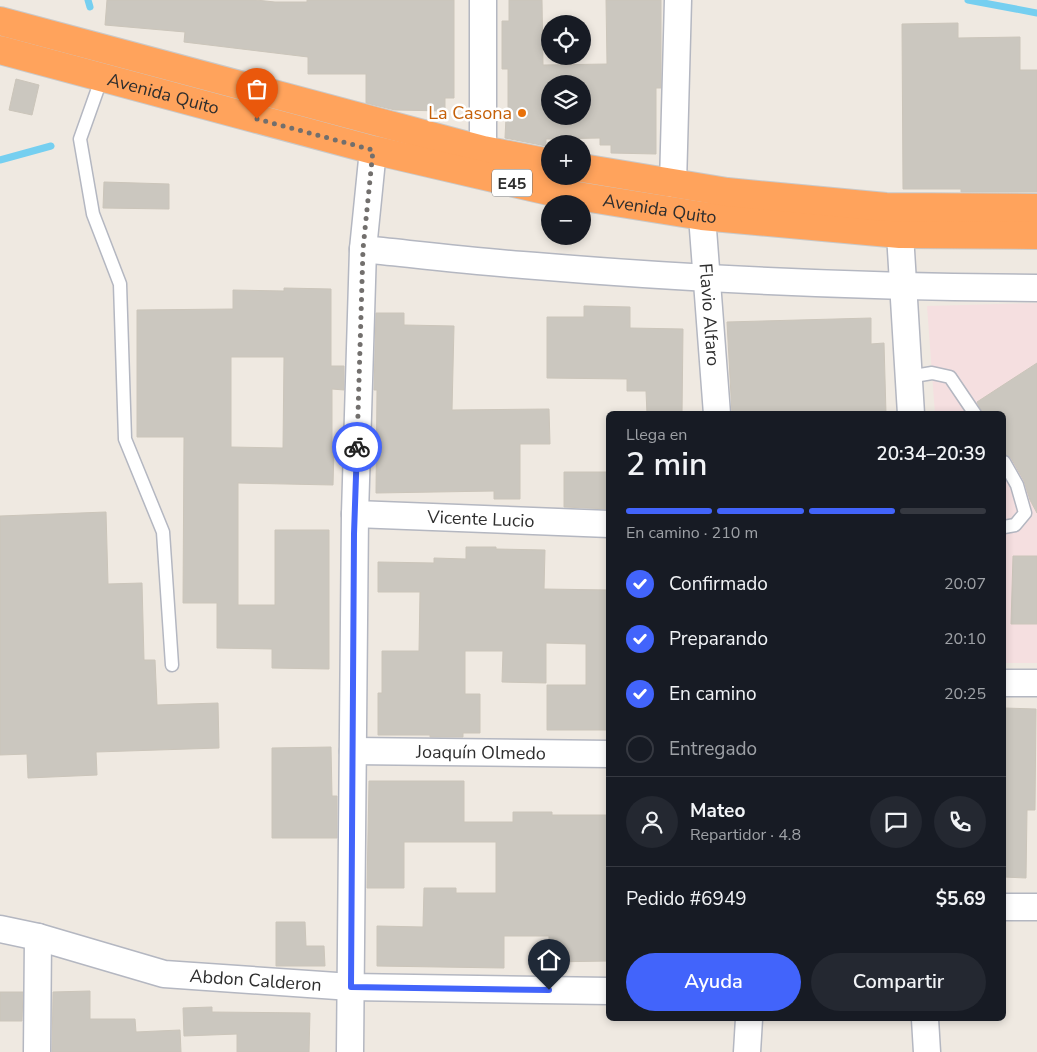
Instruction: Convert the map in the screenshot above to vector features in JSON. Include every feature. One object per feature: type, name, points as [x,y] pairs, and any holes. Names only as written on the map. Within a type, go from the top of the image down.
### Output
[{"type":"highway","name":"Avenida Quito","points":[[0,21],[483,150],[541,160]]},
{"type":"highway","name":"Avenida Quito","points":[[0,50],[373,150],[553,192],[702,216],[900,234],[1037,235]]},
{"type":"highway","name":"Avenida Quito","points":[[591,170],[727,192],[886,207],[1037,208]]},
{"type":"street","points":[[483,0],[483,150]]},
{"type":"street","points":[[673,184],[678,0]]},
{"type":"street","points":[[350,1052],[355,514],[363,249],[373,150]]},
{"type":"street","name":"Flavio Alfaro","points":[[702,216],[717,411]]},
{"type":"street","points":[[900,234],[911,411]]},
{"type":"street","points":[[363,249],[535,266],[707,278],[903,287],[1037,288]]},
{"type":"street","name":"Vicente Lucio","points":[[355,514],[606,524]]},
{"type":"street","points":[[1006,683],[1037,683]]},
{"type":"street","name":"Joaquín Olmedo","points":[[353,751],[606,754]]},
{"type":"street","points":[[1006,907],[1037,907]]},
{"type":"street","name":"Abdon Calderon","points":[[0,929],[38,937],[164,974],[351,987],[606,991]]},
{"type":"street","points":[[37,1052],[38,937]]},
{"type":"street","points":[[748,1052],[749,1021]]},
{"type":"street","points":[[925,1021],[927,1052]]},
{"type":"lane","points":[[102,78],[80,139],[93,214],[120,284],[126,439],[163,532],[172,665]]},
{"type":"lane","points":[[908,377],[932,374],[950,377],[973,411]]},
{"type":"lane","points":[[967,400],[968,411]]},
{"type":"lane","points":[[1006,466],[1017,485],[1025,513],[1015,526],[1006,526]]},
{"type":"shaded area","points":[[1037,303],[1037,663],[1006,663],[1006,411],[935,411],[927,306]]},
{"type":"building","points":[[107,0],[307,2],[307,0],[454,0],[454,98],[445,98],[445,111],[395,110],[366,103],[366,74],[308,74],[308,57],[184,42],[185,32],[105,25]]},
{"type":"building","points":[[509,0],[542,0],[541,65],[607,64],[606,0],[661,0],[661,88],[656,88],[656,154],[611,153],[611,145],[600,145],[600,138],[591,138],[591,135],[541,135],[541,145],[505,138],[506,117],[508,117],[508,69],[502,69],[502,21],[509,21]]},
{"type":"building","points":[[958,23],[958,38],[1020,37],[1020,70],[1037,70],[1037,192],[961,192],[961,189],[903,189],[902,24]]},
{"type":"building","points":[[16,79],[39,85],[32,115],[9,110]]},
{"type":"building","points":[[104,182],[169,184],[169,209],[103,208]]},
{"type":"building","points":[[284,288],[331,289],[331,366],[344,366],[344,390],[332,389],[333,485],[238,483],[238,605],[275,605],[275,530],[329,530],[329,669],[272,668],[272,649],[217,648],[217,603],[183,603],[184,437],[137,437],[137,310],[233,309],[233,290],[284,291]],"holes":[[[231,357],[284,357],[283,448],[231,447]]]},
{"type":"building","points":[[584,306],[630,307],[630,328],[683,329],[682,411],[647,411],[646,391],[627,391],[627,379],[547,378],[547,317],[584,317]]},
{"type":"building","points":[[376,313],[404,313],[404,325],[454,326],[452,410],[549,409],[550,444],[520,444],[520,499],[494,499],[494,491],[376,493],[377,390],[374,390]]},
{"type":"building","points":[[871,318],[871,344],[884,343],[886,411],[732,411],[727,322]]},
{"type":"building","points":[[1037,363],[1037,513],[1030,500],[1024,481],[1011,458],[1006,455],[1006,411],[982,411],[977,402]]},
{"type":"building","points":[[564,472],[606,472],[606,509],[564,507]]},
{"type":"building","points":[[106,512],[108,584],[142,583],[144,660],[155,660],[157,705],[218,703],[219,748],[96,752],[97,775],[28,778],[27,754],[0,755],[0,516]]},
{"type":"building","points":[[466,547],[545,550],[544,589],[606,590],[606,730],[547,730],[547,685],[586,685],[586,644],[546,643],[546,683],[502,682],[503,651],[465,651],[465,694],[480,694],[480,733],[463,733],[463,737],[378,735],[378,693],[382,693],[382,651],[419,651],[420,592],[378,592],[378,562],[434,563],[434,558],[466,559]]},
{"type":"building","points":[[1013,556],[1037,556],[1037,624],[1011,624]]},
{"type":"building","points":[[1006,708],[1036,709],[1035,810],[1027,810],[1026,878],[1006,877]]},
{"type":"building","points":[[331,747],[332,796],[337,796],[337,838],[272,838],[272,748]]},
{"type":"building","points":[[369,781],[464,781],[464,822],[513,822],[513,812],[552,812],[552,815],[606,815],[606,961],[549,962],[549,936],[504,936],[504,968],[377,966],[377,926],[423,927],[424,888],[456,888],[456,893],[496,893],[496,842],[404,842],[404,888],[367,888]]},
{"type":"building","points":[[276,922],[305,922],[306,946],[324,946],[325,966],[276,966]]},
{"type":"building","points":[[90,991],[90,1019],[135,1019],[136,1032],[180,1030],[181,1052],[52,1052],[53,992]]},
{"type":"building","points":[[0,992],[23,992],[22,1021],[0,1021]]},
{"type":"building","points":[[212,1007],[212,1012],[310,1013],[309,1052],[237,1052],[237,1034],[184,1036],[183,1008]]},
{"type":"waterway","points":[[88,0],[90,7]]},
{"type":"waterway","points":[[968,0],[1037,13]]},
{"type":"waterway","points":[[0,160],[51,146]]},
{"type":"way so far","points":[[257,119],[373,150],[363,249],[357,447]]},
{"type":"place","name":"La Casona","points":[[522,113]]},
{"type":"route","points":[[357,447],[354,534],[351,987],[549,990]]}]
